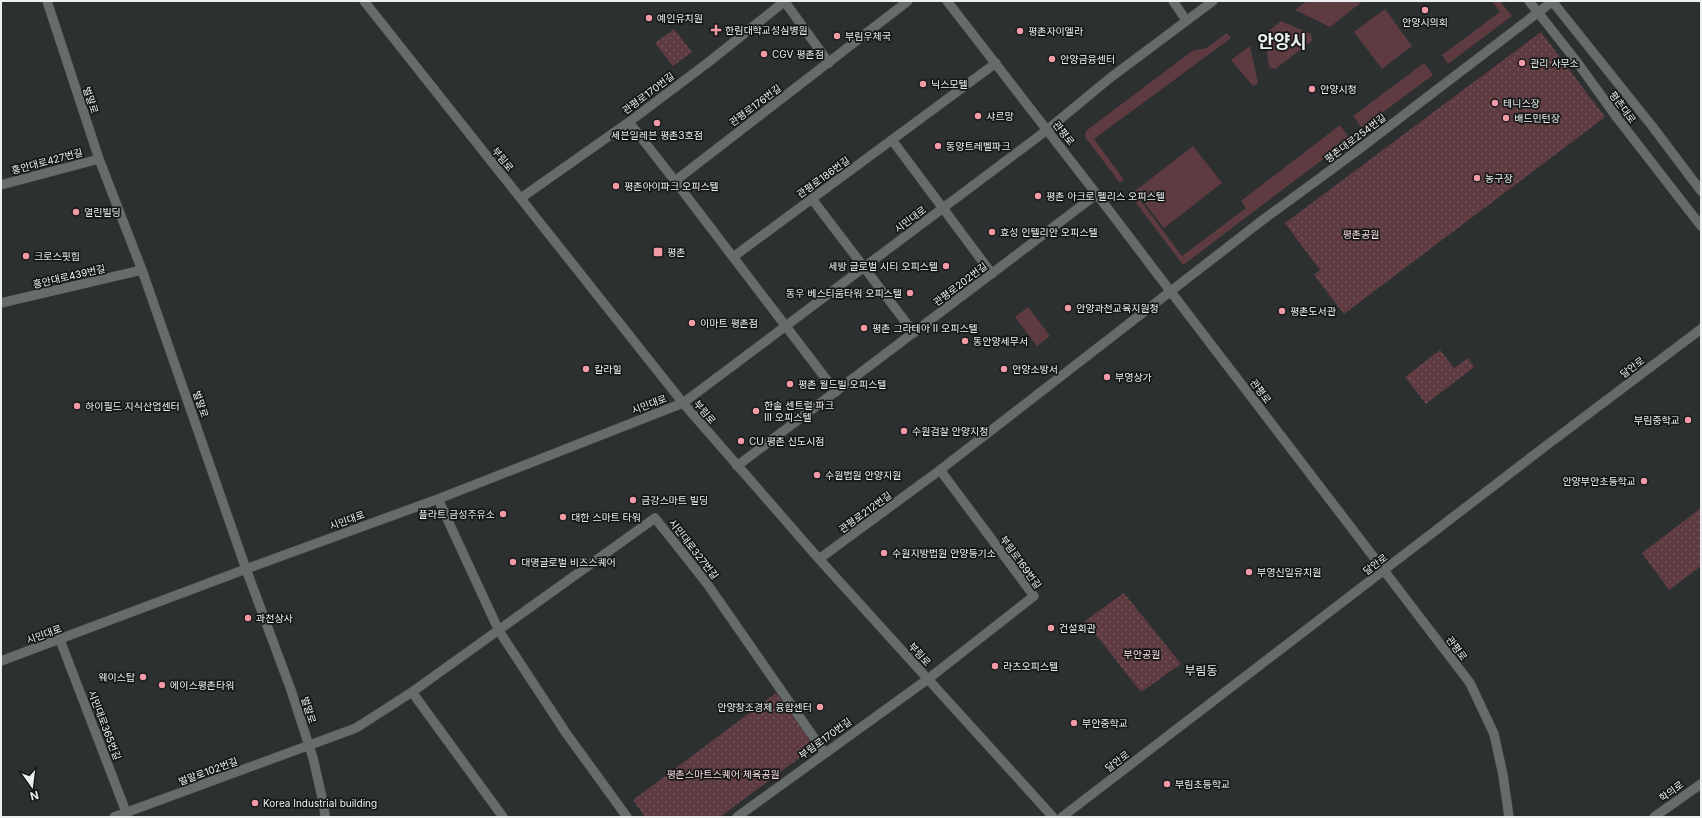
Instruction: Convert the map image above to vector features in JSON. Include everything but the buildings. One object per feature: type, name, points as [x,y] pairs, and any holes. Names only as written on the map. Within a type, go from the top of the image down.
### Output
[{"type":"street","name":"벌말로","points":[[47,1],[99,159],[142,270],[246,569],[284,670],[309,746],[322,796],[325,817]]},
{"type":"street","name":"부림로","points":[[364,1],[428,84],[521,198],[683,402],[737,466],[819,559],[928,678],[973,731],[1053,817]]},
{"type":"street","name":"관평로170번길","points":[[521,198],[629,122],[710,61],[785,1]]},
{"type":"street","points":[[785,1],[829,63]]},
{"type":"street","name":"관평로176번길","points":[[675,181],[908,1]]},
{"type":"street","name":"관평로","points":[[947,1],[1097,194],[1470,683],[1494,734],[1503,775],[1509,817]]},
{"type":"street","points":[[1173,1],[1186,20]]},
{"type":"street","name":"시민대로","points":[[1,662],[246,569],[438,499],[683,402],[1046,130],[1186,20],[1213,1]]},
{"type":"street","name":"평촌대로","points":[[1529,1],[1701,226]]},
{"type":"street","name":"평촌대로","points":[[1553,1],[1652,126],[1701,191]]},
{"type":"street","name":"평촌대로254번길","points":[[1171,292],[1260,222],[1358,150],[1553,1]]},
{"type":"street","name":"관평로186번길","points":[[734,257],[996,63]]},
{"type":"street","points":[[629,122],[836,392]]},
{"type":"street","points":[[892,140],[992,274]]},
{"type":"street","name":"흥안대로427번길","points":[[1,185],[99,159]]},
{"type":"street","name":"관평로202번길","points":[[737,466],[1097,194]]},
{"type":"street","points":[[812,199],[865,266],[914,333]]},
{"type":"street","name":"흥안대로439번길","points":[[1,303],[142,270]]},
{"type":"street","name":"관평로212번길","points":[[819,559],[940,470],[1171,292]]},
{"type":"street","name":"달안로","points":[[1062,817],[1385,571],[1540,450],[1701,329]]},
{"type":"street","name":"부림로169번길","points":[[928,678],[1034,596],[940,470]]},
{"type":"street","points":[[438,499],[499,630],[566,733],[627,817]]},
{"type":"street","name":"시민대로327번길","points":[[412,692],[656,518],[708,585],[824,752]]},
{"type":"street","name":"시민대로365번길","points":[[60,640],[127,815]]},
{"type":"street","name":"부림로170번길","points":[[737,817],[824,752],[928,678]]},
{"type":"street","points":[[412,692],[503,817]]},
{"type":"street","name":"벌말로102번길","points":[[114,817],[127,815],[356,728],[412,692]]},
{"type":"street","name":"학의로","points":[[1654,817],[1701,784]]},
{"type":"green space","points":[[1307,1],[1363,1],[1330,27],[1295,10]]},
{"type":"green space","points":[[1492,1],[1500,1],[1512,16],[1448,64],[1442,55],[1500,12]]},
{"type":"green space","points":[[1385,9],[1412,46],[1382,69],[1354,32]]},
{"type":"green space","points":[[1281,21],[1311,34],[1312,41],[1275,69],[1269,67],[1265,34]]},
{"type":"green space","points":[[674,29],[692,52],[673,66],[655,43]]},
{"type":"green space","name":"평촌공원","points":[[1541,32],[1605,117],[1344,314],[1314,275],[1320,270],[1285,223]]},
{"type":"green space","points":[[1227,33],[1231,38],[1094,139],[1124,180],[1120,183],[1085,137],[1086,131],[1192,51],[1206,48]]},
{"type":"green space","points":[[1250,46],[1258,83],[1253,86],[1231,60]]},
{"type":"green space","points":[[1424,63],[1433,75],[1362,128],[1353,116]]},
{"type":"green space","points":[[1340,125],[1350,139],[1183,265],[1130,195],[1134,192],[1182,256],[1246,208],[1241,201]]},
{"type":"green space","points":[[1193,146],[1222,183],[1164,228],[1135,191]]},
{"type":"green space","points":[[1028,307],[1050,336],[1037,346],[1015,317]]},
{"type":"green space","points":[[1440,350],[1454,368],[1468,358],[1474,367],[1426,404],[1405,377]]},
{"type":"green space","points":[[1701,508],[1701,566],[1669,590],[1642,553]]},
{"type":"green space","name":"부안공원","points":[[1124,593],[1181,664],[1141,692],[1085,621]]},
{"type":"green space","name":"평촌스마트스퀘어 체육공원","points":[[776,693],[811,739],[810,750],[720,817],[645,817],[633,800]]},
{"type":"place","name":"안양시의회","points":[[1425,10]]},
{"type":"place","name":"예인유치원","points":[[649,18]]},
{"type":"place","name":"한림대학교성심병원","points":[[716,30]]},
{"type":"place","name":"평촌자이엘라","points":[[1020,31]]},
{"type":"place","name":"부림우체국","points":[[837,36]]},
{"type":"place","name":"CGV 평촌점","points":[[764,54]]},
{"type":"place","name":"안양금융센터","points":[[1052,59]]},
{"type":"place","name":"관리 사무소","points":[[1522,63]]},
{"type":"place","name":"닉스모텔","points":[[923,84]]},
{"type":"place","name":"안양시청","points":[[1312,89]]},
{"type":"place","name":"테니스장","points":[[1495,103]]},
{"type":"place","name":"샤르망","points":[[978,116]]},
{"type":"place","name":"배드민턴장","points":[[1506,118]]},
{"type":"place","name":"세븐일레븐 평촌3호점","points":[[657,123]]},
{"type":"place","name":"동양트레벨파크","points":[[938,146]]},
{"type":"place","name":"농구장","points":[[1477,178]]},
{"type":"place","name":"평촌아이파크 오피스텔","points":[[616,186]]},
{"type":"place","name":"평촌 아크로 펠리스 오피스텔","points":[[1038,196]]},
{"type":"place","name":"열린빌딩","points":[[76,212]]},
{"type":"place","name":"효성 인텔리안 오피스텔","points":[[992,232]]},
{"type":"place","name":"평촌","points":[[658,252]]},
{"type":"place","name":"크로스핏힘","points":[[26,256]]},
{"type":"place","name":"세방 글로벌 시티 오피스텔","points":[[946,266]]},
{"type":"place","name":"동우 베스티움타워 오피스텔","points":[[910,293]]},
{"type":"place","name":"안양과천교육지원청","points":[[1068,308]]},
{"type":"place","name":"평촌도서관","points":[[1282,311]]},
{"type":"place","name":"이마트 평촌점","points":[[692,323]]},
{"type":"place","name":"평촌 그라테아 II 오피스텔","points":[[864,328]]},
{"type":"place","name":"동안양세무서","points":[[965,341]]},
{"type":"place","name":"칼라힐","points":[[586,369]]},
{"type":"place","name":"안양소방서","points":[[1004,369]]},
{"type":"place","name":"부영상가","points":[[1107,377]]},
{"type":"place","name":"평촌 월드빌 오피스텔","points":[[790,384]]},
{"type":"place","name":"하이필드 지식산업센터","points":[[77,406]]},
{"type":"place","name":"한솔 센트럴 파크 III 오피스텔","points":[[756,411]]},
{"type":"place","name":"부림중학교","points":[[1688,420]]},
{"type":"place","name":"수원검찰 안양지청","points":[[904,431]]},
{"type":"place","name":"CU 평촌 신도시점","points":[[741,441]]},
{"type":"place","name":"수원법원 안양지원","points":[[817,475]]},
{"type":"place","name":"안양부안초등학교","points":[[1644,481]]},
{"type":"place","name":"금강스마트 빌딩","points":[[633,500]]},
{"type":"place","name":"플라트 금성주유소","points":[[503,514]]},
{"type":"place","name":"대한 스마트 타워","points":[[563,517]]},
{"type":"place","name":"수원지방법원 안양등기소","points":[[884,553]]},
{"type":"place","name":"대명글로벌 비즈스퀘어","points":[[513,562]]},
{"type":"place","name":"부영신일유치원","points":[[1249,572]]},
{"type":"place","name":"과천상사","points":[[248,618]]},
{"type":"place","name":"건설회관","points":[[1051,628]]},
{"type":"place","name":"라츠오피스텔","points":[[995,666]]},
{"type":"place","name":"웨이스탑","points":[[143,677]]},
{"type":"place","name":"에이스평촌타워","points":[[162,685]]},
{"type":"place","name":"안양창조경제 융합센터","points":[[820,707]]},
{"type":"place","name":"부안중학교","points":[[1074,723]]},
{"type":"place","name":"부림초등학교","points":[[1167,784]]},
{"type":"place","name":"Korea Industrial building","points":[[255,803]]},
{"type":"district","name":"안양시","points":[[1282,42]]},
{"type":"district","name":"부림동","points":[[1201,671]]}]
